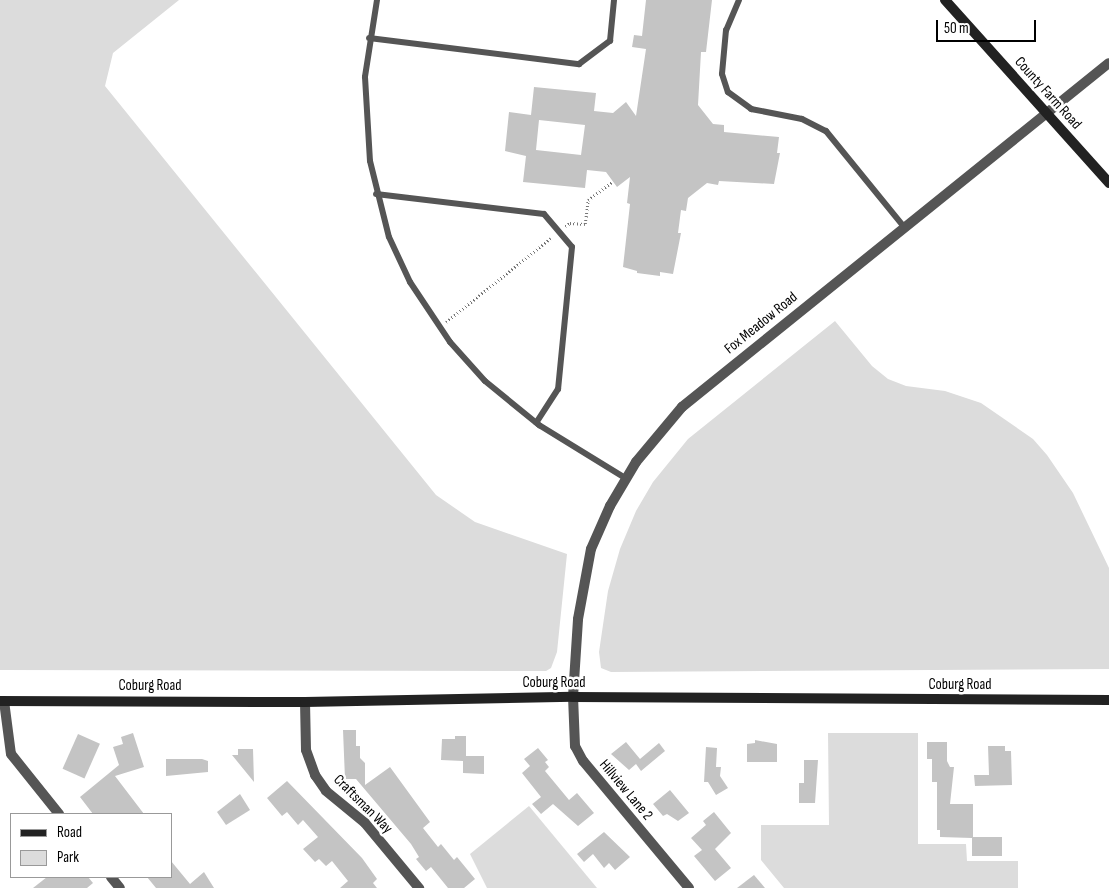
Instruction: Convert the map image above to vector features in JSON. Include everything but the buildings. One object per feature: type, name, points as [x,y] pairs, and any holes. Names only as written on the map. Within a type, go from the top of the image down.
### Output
[{"type":"main road","name":"County Farm Road","points":[[945,0],[1109,183]]},
{"type":"main road","name":"Coburg Road","points":[[2,701],[305,702],[573,697],[1109,700]]},
{"type":"street","name":"Fox Meadow Road","points":[[573,697],[578,619],[585,575],[599,530],[625,478],[682,407],[1109,63]]},
{"type":"street","name":"Hillview Lane 2","points":[[573,697],[575,746],[579,756],[689,888]]},
{"type":"street","points":[[2,701],[12,754],[58,813]]},
{"type":"street","name":"Craftsman Way","points":[[305,702],[306,750],[315,775],[326,791],[365,823],[419,888]]},
{"type":"street","points":[[112,878],[120,888]]},
{"type":"lane","points":[[377,0],[369,38],[365,112],[376,194],[401,265],[438,327],[485,381],[536,423],[625,478]]},
{"type":"lane","points":[[369,38],[579,64],[610,41],[614,0]]},
{"type":"lane","points":[[739,0],[726,30],[722,74],[728,92],[751,108],[802,119],[826,131],[904,227]]},
{"type":"lane","points":[[376,194],[544,214],[560,231],[574,252],[563,355],[557,394],[536,423]]},
{"type":"path","points":[[438,327],[570,222],[585,224],[588,200],[613,181]]},
{"type":"green space","points":[[0,0],[179,0],[113,53],[105,86],[436,495],[475,522],[567,554],[557,652],[551,668],[546,671],[0,670]]},
{"type":"green space","points":[[835,321],[872,366],[888,379],[906,386],[945,391],[981,403],[1033,439],[1047,455],[1073,493],[1109,568],[1109,669],[611,672],[601,668],[599,652],[608,591],[620,549],[636,511],[653,482],[688,439]]},
{"type":"green space","points":[[828,733],[918,733],[918,844],[966,844],[967,861],[1018,861],[1018,888],[784,888],[761,860],[761,825],[829,825]]},
{"type":"green space","points":[[529,806],[597,888],[487,888],[470,854]]}]
